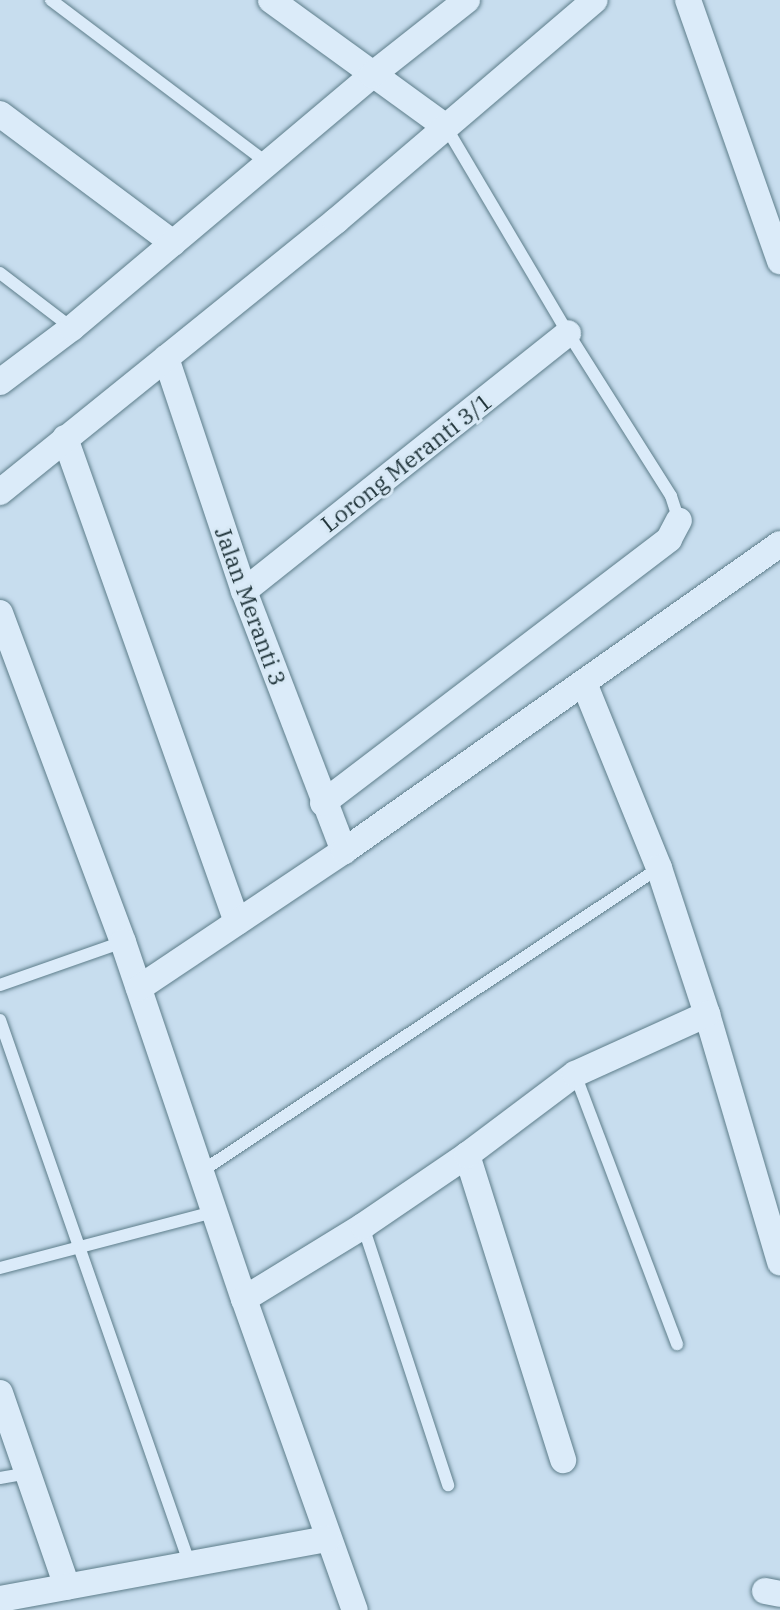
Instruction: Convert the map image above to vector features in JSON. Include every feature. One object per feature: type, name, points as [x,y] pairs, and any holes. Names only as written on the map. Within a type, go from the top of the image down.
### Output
[{"type":"street","points":[[271,0],[446,127]]},
{"type":"street","points":[[0,382],[72,328],[372,75],[467,0]]},
{"type":"street","points":[[0,492],[446,127],[595,0]]},
{"type":"street","points":[[688,0],[780,261]]},
{"type":"street","points":[[0,114],[173,243]]},
{"type":"street","name":"Lorong Meranti 3/1","points":[[244,591],[568,333]]},
{"type":"street","name":"Jalan Meranti 3","points":[[166,358],[244,591],[323,803],[344,851]]},
{"type":"street","points":[[65,438],[237,922]]},
{"type":"street","points":[[323,803],[669,539],[679,520]]},
{"type":"street","points":[[139,988],[344,851],[780,544]]},
{"type":"street","points":[[0,613],[123,942],[244,1299],[355,1610]]},
{"type":"street","points":[[584,682],[659,868],[707,1014],[780,1262]]},
{"type":"street","points":[[244,1299],[363,1226],[467,1155],[575,1074],[707,1014]]},
{"type":"street","points":[[467,1155],[563,1460]]},
{"type":"street","points":[[0,1394],[67,1587]]},
{"type":"street","points":[[0,1599],[328,1539]]},
{"type":"lane","points":[[51,0],[267,163]]},
{"type":"lane","points":[[446,127],[568,333],[671,496],[679,520]]},
{"type":"lane","points":[[0,273],[72,328]]},
{"type":"lane","points":[[202,1171],[659,868]]},
{"type":"lane","points":[[0,985],[123,942]]},
{"type":"lane","points":[[0,1020],[190,1566]]},
{"type":"lane","points":[[575,1074],[677,1344]]},
{"type":"lane","points":[[0,1268],[214,1212]]},
{"type":"lane","points":[[363,1226],[448,1485]]},
{"type":"lane","points":[[0,1478],[27,1473]]}]
